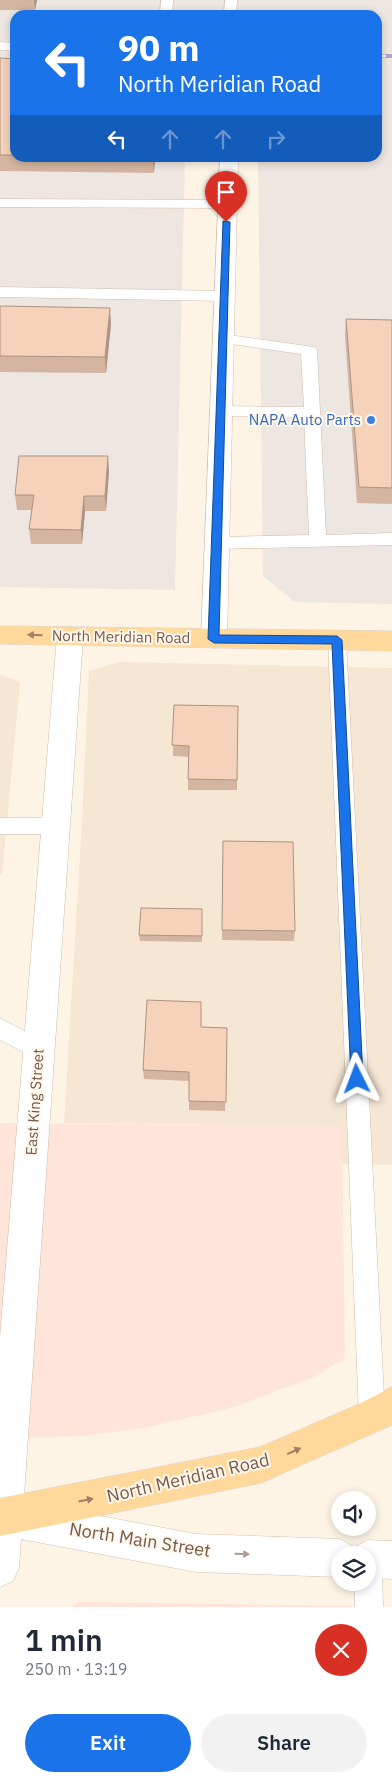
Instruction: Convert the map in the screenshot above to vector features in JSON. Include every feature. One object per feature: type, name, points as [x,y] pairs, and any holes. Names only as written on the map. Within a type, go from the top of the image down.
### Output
[{"type":"main road","name":"North Meridian Road","points":[[0,635],[392,641]]},
{"type":"main road","name":"North Meridian Road","points":[[2,1517],[262,1465],[382,1411]]},
{"type":"street","points":[[214,639],[229,162]]},
{"type":"street","name":"East King Street","points":[[0,1568],[2,1517],[70,636]]},
{"type":"street","name":"North Main Street","points":[[2,1517],[196,1552],[331,1558]]},
{"type":"street","points":[[376,1559],[392,1560]]},
{"type":"lane","points":[[0,203],[226,204]]},
{"type":"lane","points":[[0,292],[224,296]]},
{"type":"lane","points":[[222,339],[309,350],[318,541]]},
{"type":"lane","points":[[220,411],[312,412]]},
{"type":"lane","points":[[216,543],[392,539]]},
{"type":"lane","points":[[337,640],[382,1411]]},
{"type":"lane","points":[[0,826],[56,826]]},
{"type":"lane","points":[[0,1028],[39,1050]]},
{"type":"lane","points":[[368,1591],[368,1607]]},
{"type":"shaded area","points":[[0,0],[392,0],[392,604],[295,602],[263,576],[258,162],[382,162],[382,10],[10,10],[10,162],[185,162],[175,590],[0,587]]},
{"type":"shaded area","points":[[119,662],[392,668],[392,1165],[342,1164],[341,1126],[64,1123],[89,671]]},
{"type":"shaded area","points":[[0,675],[20,682],[2,875],[0,875]]},
{"type":"shaded area","points":[[0,1123],[342,1126],[345,1358],[314,1377],[231,1408],[144,1428],[85,1436],[0,1438]]},
{"type":"shaded area","points":[[79,1602],[357,1606],[357,1607],[72,1607]]},
{"type":"building","points":[[0,58],[10,59],[10,155],[0,155]]},
{"type":"building","points":[[0,306],[110,308],[105,357],[0,356]]},
{"type":"building","name":"NAPA Auto Parts","points":[[346,319],[392,320],[392,488],[359,487]]},
{"type":"building","points":[[19,456],[108,456],[105,496],[84,496],[81,530],[29,529],[34,495],[15,495]]},
{"type":"building","points":[[174,705],[238,706],[237,780],[188,779],[189,746],[172,745]]},
{"type":"building","points":[[223,841],[293,842],[295,931],[222,930]]},
{"type":"building","points":[[141,908],[202,909],[202,936],[139,935]]},
{"type":"building","points":[[147,1000],[201,1002],[201,1027],[227,1028],[226,1102],[189,1101],[189,1072],[143,1070]]},
{"type":"railway","points":[[382,56],[392,56]]},
{"type":"place","name":"NAPA Auto Parts","points":[[371,420]]},
{"type":"route","points":[[226,222],[214,639],[337,640],[357,1079]]}]
